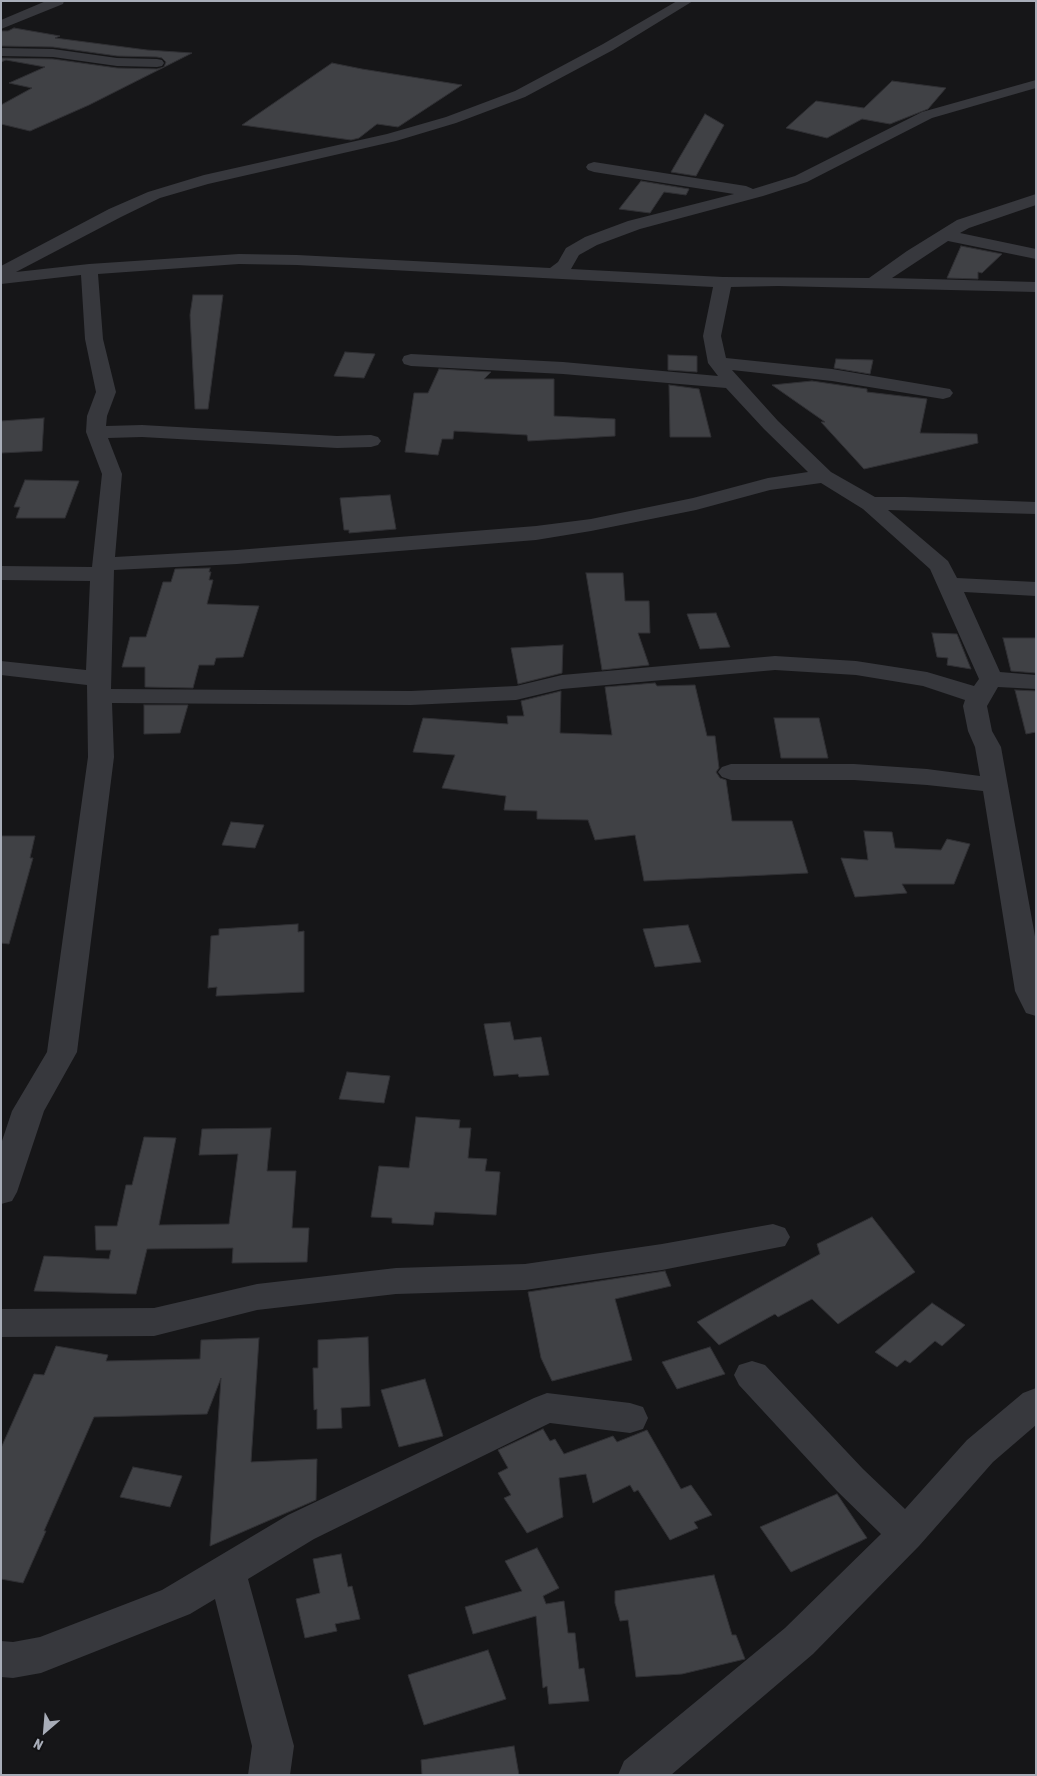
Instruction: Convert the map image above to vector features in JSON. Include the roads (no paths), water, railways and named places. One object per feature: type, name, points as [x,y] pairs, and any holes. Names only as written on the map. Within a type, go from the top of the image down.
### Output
[{"type":"street","points":[[1,25],[58,1]]},
{"type":"street","points":[[1,273],[115,213],[154,195],[204,180],[391,138],[451,120],[520,94],[608,47],[687,1]]},
{"type":"street","points":[[1,52],[53,53],[117,62],[157,64]]},
{"type":"street","points":[[553,274],[565,265],[572,252],[591,241],[634,225],[757,193],[802,179],[927,115],[1036,84]]},
{"type":"street","points":[[594,167],[757,193]]},
{"type":"street","points":[[875,282],[963,224],[1036,199]]},
{"type":"street","points":[[945,235],[1036,254]]},
{"type":"street","points":[[1,279],[89,269],[239,259],[297,260],[723,282],[875,282],[1036,287]]},
{"type":"street","points":[[1,1192],[28,1111],[62,1052],[101,757],[99,688],[103,569],[112,474],[96,432],[97,416],[106,392],[94,339],[89,269]]},
{"type":"street","points":[[723,282],[712,336],[718,364],[732,383],[771,425],[824,476],[871,504],[940,566],[950,584],[985,688],[975,706],[980,731],[988,747],[1030,991],[1036,1006]]},
{"type":"street","points":[[411,360],[563,368],[732,383]]},
{"type":"street","points":[[718,364],[761,366],[832,375],[944,393]]},
{"type":"street","points":[[96,432],[152,432],[337,442],[371,441]]},
{"type":"street","points":[[1,573],[103,569],[536,533],[591,525],[686,506],[768,484],[824,476]]},
{"type":"street","points":[[871,504],[905,503],[1036,508]]},
{"type":"street","points":[[950,584],[1036,590]]},
{"type":"street","points":[[1,668],[99,688],[411,698],[516,693],[562,682],[775,663],[856,668],[985,688],[1036,682]]},
{"type":"street","points":[[731,772],[854,772],[927,777],[994,785]]},
{"type":"street","points":[[1,1323],[154,1322],[257,1297],[396,1281],[525,1277],[680,1254],[773,1237]]},
{"type":"street","points":[[752,1375],[850,1480],[906,1534]]},
{"type":"street","points":[[639,1775],[799,1641],[906,1534],[980,1451],[1036,1402]]},
{"type":"street","points":[[1,1659],[13,1660],[41,1655],[176,1602],[301,1527],[547,1408],[630,1418]]},
{"type":"street","points":[[227,1571],[273,1746],[269,1775]]}]
